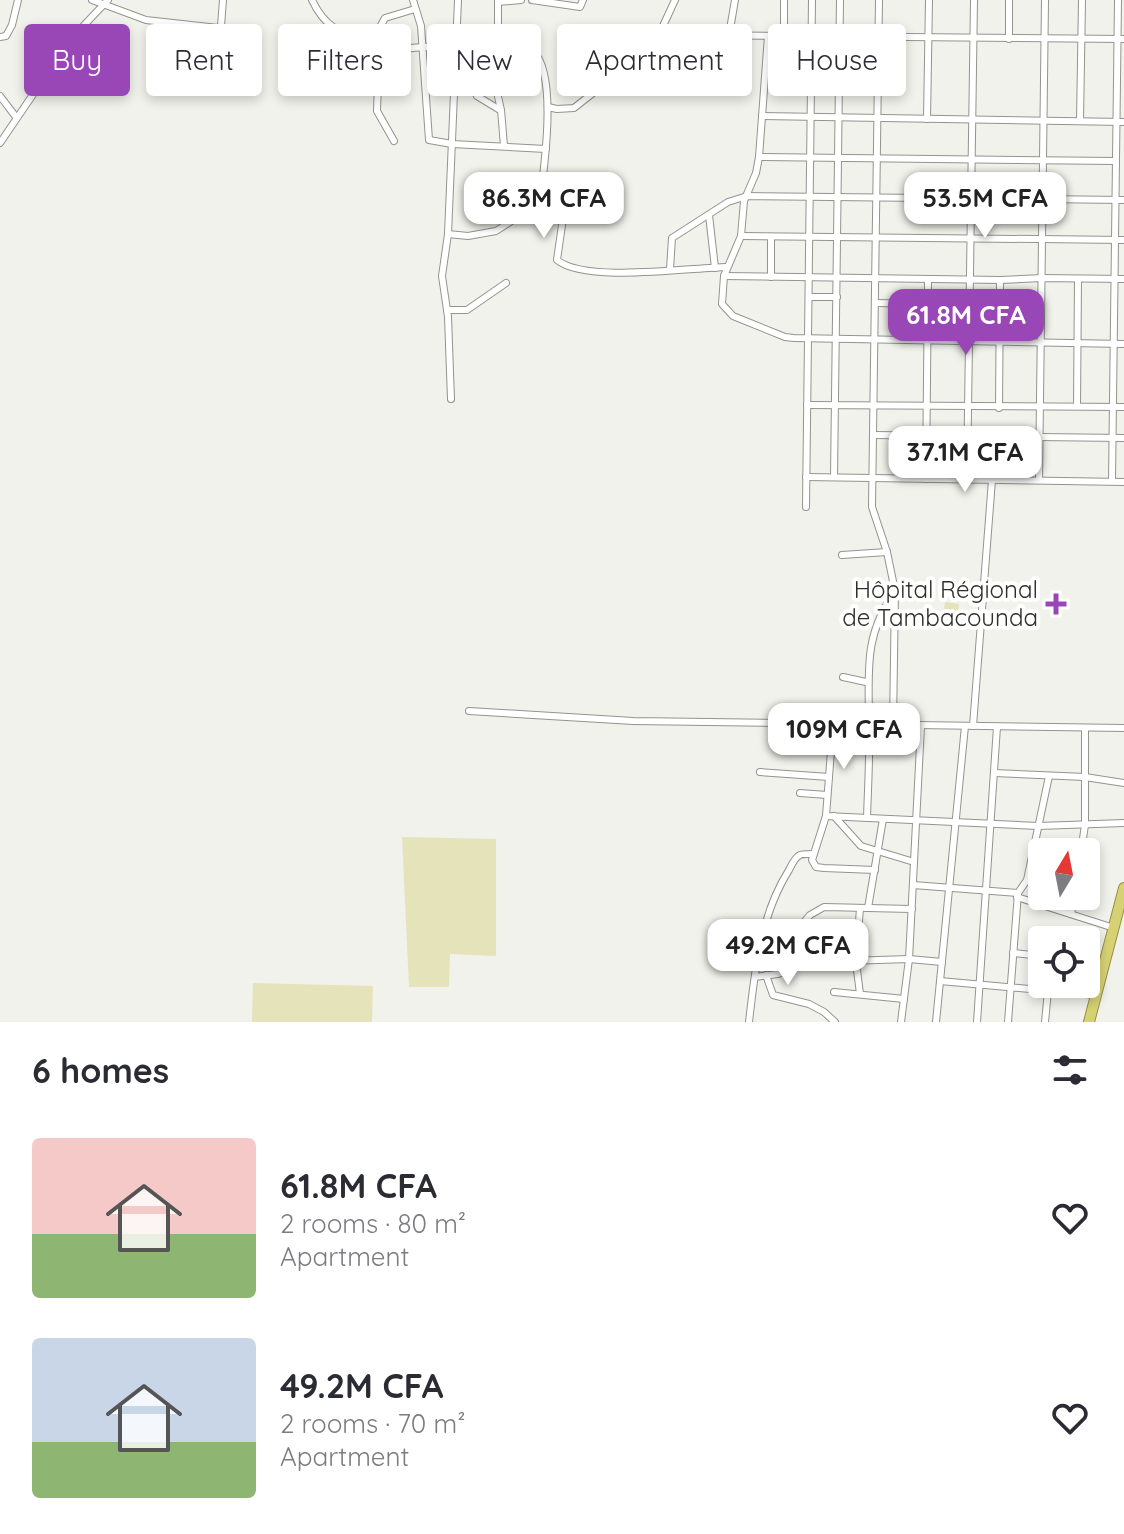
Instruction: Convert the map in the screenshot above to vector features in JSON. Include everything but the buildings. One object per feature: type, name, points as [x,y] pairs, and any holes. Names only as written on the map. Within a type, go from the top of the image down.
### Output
[{"type":"highway","points":[[1100,981],[1124,888]]},
{"type":"highway","points":[[1089,1022],[1095,998]]},
{"type":"street","points":[[0,37],[6,36],[12,25],[18,0]]},
{"type":"street","points":[[92,0],[106,2],[146,20],[218,28],[221,26],[223,0]]},
{"type":"street","points":[[312,0],[327,24]]},
{"type":"street","points":[[413,0],[421,26],[429,140],[546,149]]},
{"type":"street","points":[[457,24],[458,0]]},
{"type":"street","points":[[498,24],[498,1],[521,0]]},
{"type":"street","points":[[532,0],[580,7],[583,0]]},
{"type":"street","points":[[548,107],[574,108],[607,82],[663,26],[675,0]]},
{"type":"street","points":[[731,24],[735,0]]},
{"type":"street","points":[[784,0],[784,24]]},
{"type":"street","points":[[812,0],[812,24]]},
{"type":"street","points":[[840,0],[840,24]]},
{"type":"street","points":[[878,24],[879,0]]},
{"type":"street","points":[[927,119],[929,0]]},
{"type":"street","points":[[967,479],[974,0]]},
{"type":"street","points":[[1009,0],[1009,39]]},
{"type":"street","points":[[1039,480],[1045,0]]},
{"type":"street","points":[[1080,121],[1082,0]]},
{"type":"street","points":[[1112,481],[1116,161],[1120,122],[1121,13],[1118,0]]},
{"type":"street","points":[[0,143],[70,40],[106,2]]},
{"type":"street","points":[[382,24],[385,18],[415,9]]},
{"type":"street","points":[[752,36],[768,36],[759,157],[747,196],[741,236],[724,276],[722,304],[733,316],[785,337],[808,339],[1124,344]]},
{"type":"street","points":[[906,38],[1121,39]]},
{"type":"street","points":[[411,47],[427,47]]},
{"type":"street","points":[[539,209],[548,107],[541,66]]},
{"type":"street","points":[[0,96],[16,117]]},
{"type":"street","points":[[378,96],[377,111],[394,141]]},
{"type":"street","points":[[451,399],[447,310],[442,276],[448,234],[454,96]]},
{"type":"street","points":[[477,96],[501,110]]},
{"type":"street","points":[[498,96],[504,146]]},
{"type":"street","points":[[806,507],[811,96]]},
{"type":"street","points":[[834,477],[839,96]]},
{"type":"street","points":[[877,96],[872,507],[887,552],[895,591],[893,725]]},
{"type":"street","points":[[762,116],[1120,122]]},
{"type":"street","points":[[759,157],[1116,161]]},
{"type":"street","points":[[670,269],[672,238],[728,202],[747,196],[1124,200]]},
{"type":"street","points":[[448,234],[468,236],[496,231],[517,216],[539,209],[557,209],[561,214],[557,260],[565,265],[597,271],[726,267]]},
{"type":"street","points":[[709,215],[715,268]]},
{"type":"street","points":[[741,236],[1124,240]]},
{"type":"street","points":[[771,237],[771,277]]},
{"type":"street","points":[[724,276],[1124,279]]},
{"type":"street","points":[[926,479],[928,279]]},
{"type":"street","points":[[1077,406],[1078,279]]},
{"type":"street","points":[[999,408],[1000,280]]},
{"type":"street","points":[[447,310],[467,310],[506,283]]},
{"type":"street","points":[[809,297],[837,297]]},
{"type":"street","points":[[875,303],[969,305]]},
{"type":"street","points":[[807,405],[1124,407]]},
{"type":"street","points":[[873,435],[1124,438]]},
{"type":"street","points":[[806,477],[1124,482]]},
{"type":"street","points":[[936,1022],[955,822],[969,726],[992,480]]},
{"type":"street","points":[[842,555],[887,552]]},
{"type":"street","points":[[867,818],[869,725],[866,682],[869,652],[881,610],[895,591]]},
{"type":"street","points":[[843,677],[866,682]]},
{"type":"street","points":[[469,711],[633,721],[1124,728]]},
{"type":"street","points":[[833,725],[826,816],[812,860],[816,867],[875,870]]},
{"type":"street","points":[[901,1022],[909,959],[921,726]]},
{"type":"street","points":[[977,1022],[997,727]]},
{"type":"street","points":[[1083,838],[1085,728]]},
{"type":"street","points":[[760,772],[829,777]]},
{"type":"street","points":[[994,773],[1085,777],[1124,783]]},
{"type":"street","points":[[1036,838],[1049,776]]},
{"type":"street","points":[[800,793],[827,795]]},
{"type":"street","points":[[826,816],[1038,826],[1124,823]]},
{"type":"street","points":[[834,816],[861,846],[914,862]]},
{"type":"street","points":[[868,908],[883,819]]},
{"type":"street","points":[[749,1022],[764,925],[782,882],[800,855],[812,854]]},
{"type":"street","points":[[1008,1022],[1017,895],[1028,875]]},
{"type":"street","points":[[913,885],[1017,895],[1114,928]]},
{"type":"street","points":[[759,954],[772,942],[793,935],[819,909],[831,906],[912,909]]},
{"type":"street","points":[[860,908],[856,962],[860,994]]},
{"type":"street","points":[[1071,914],[1072,910]]},
{"type":"street","points":[[1013,953],[1028,955]]},
{"type":"street","points":[[755,977],[778,974],[808,963],[909,959],[942,962]]},
{"type":"street","points":[[1100,963],[1105,964]]},
{"type":"street","points":[[766,975],[773,995],[809,1004],[835,1022]]},
{"type":"street","points":[[940,981],[1028,989]]},
{"type":"street","points":[[834,992],[904,999]]},
{"type":"street","points":[[1045,1022],[1047,998]]},
{"type":"green space","points":[[945,602],[959,604],[956,628],[942,626]]},
{"type":"green space","points":[[402,837],[496,839],[496,956],[450,954],[449,987],[409,987]]},
{"type":"green space","points":[[253,983],[373,986],[372,1022],[252,1022]]},
{"type":"place","name":"Hôpital Régional de Tambacounda","points":[[1056,604]]}]
